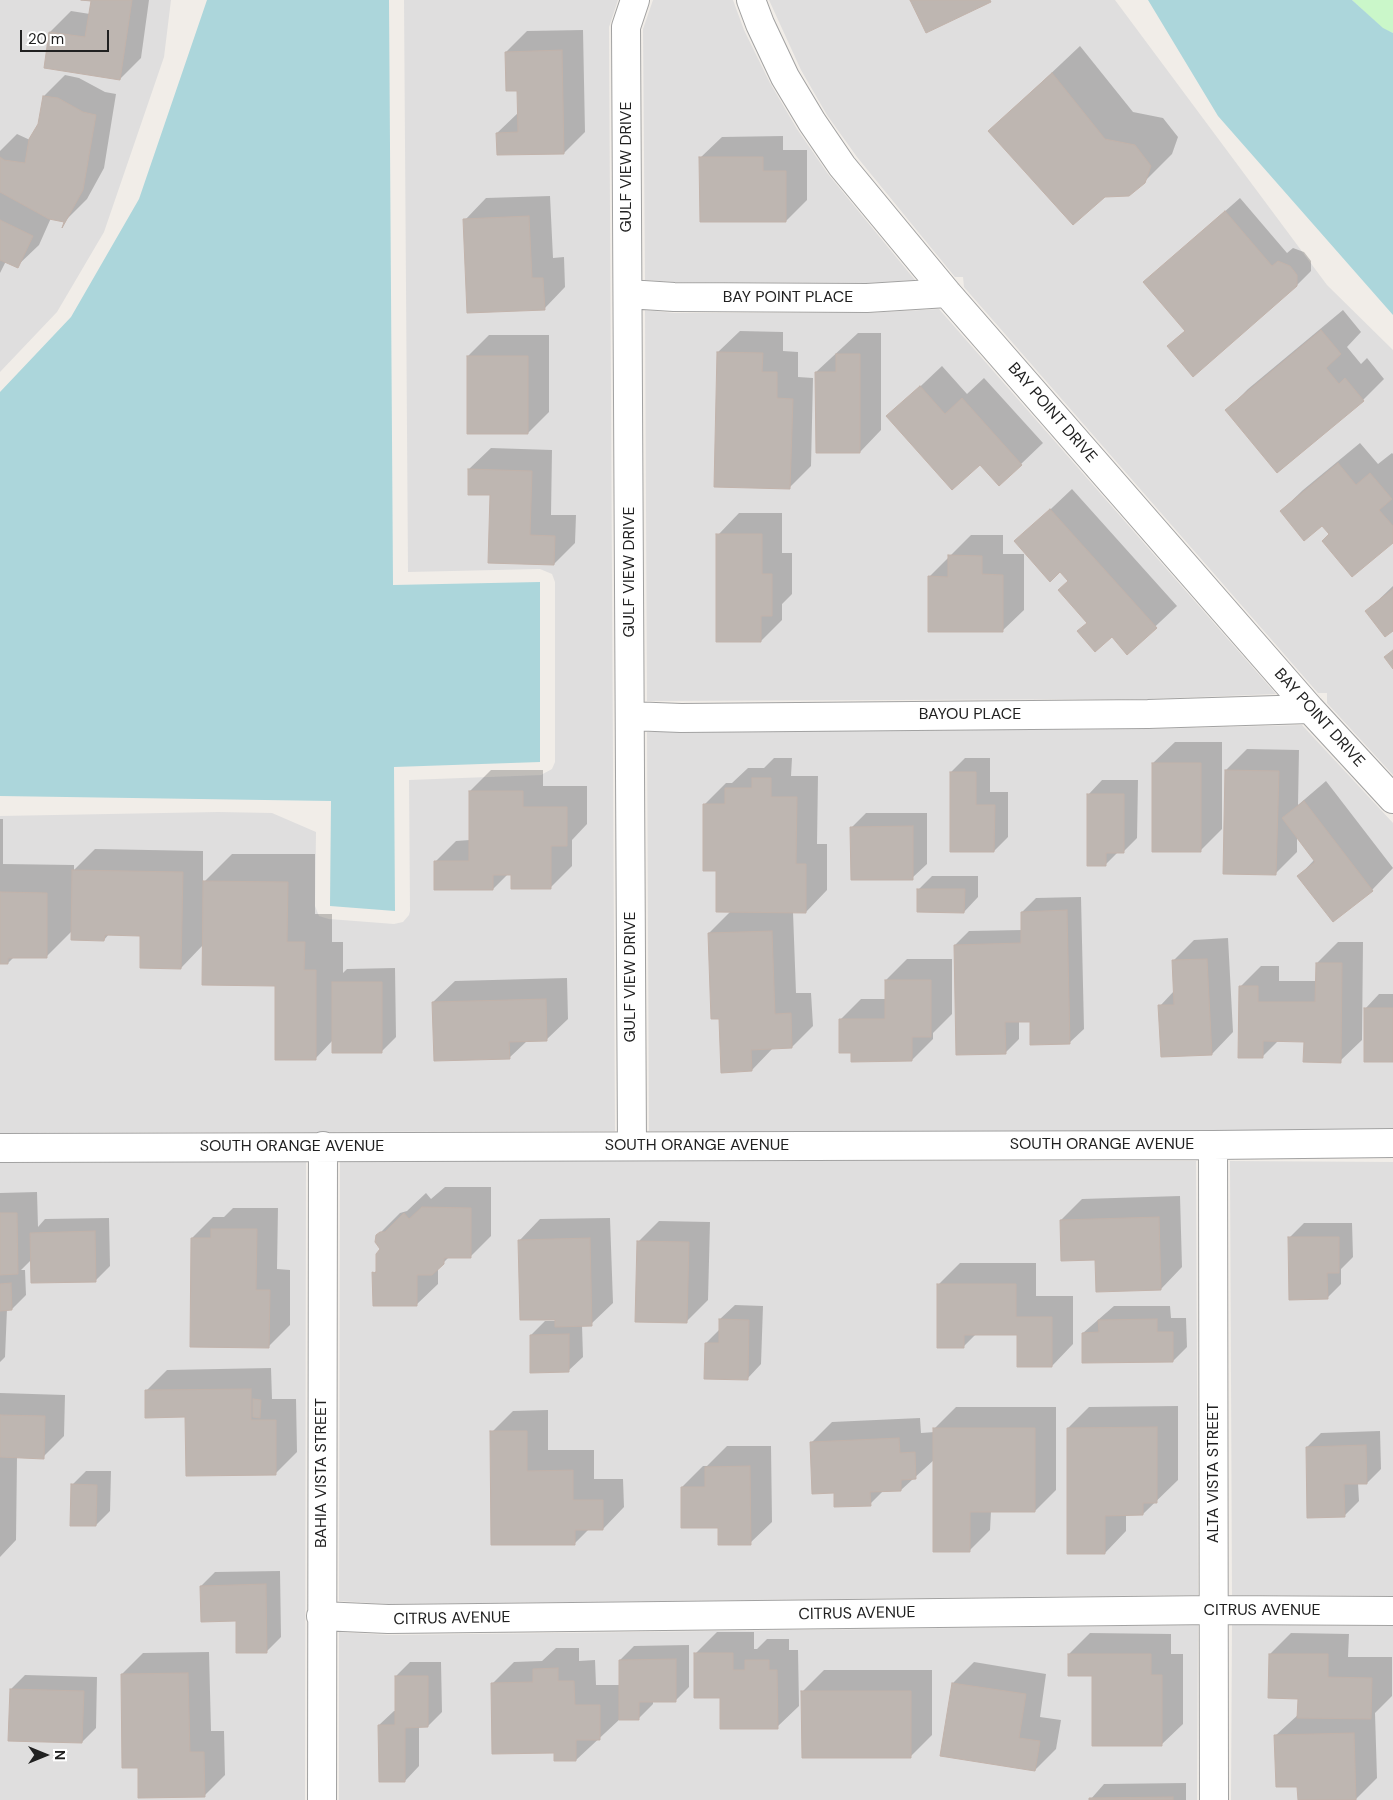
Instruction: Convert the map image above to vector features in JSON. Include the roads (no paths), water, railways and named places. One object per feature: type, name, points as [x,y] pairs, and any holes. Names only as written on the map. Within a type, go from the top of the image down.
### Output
[{"type":"street","name":"GULF VIEW DRIVE","points":[[632,1146],[626,27],[635,0]]},
{"type":"street","name":"BAY POINT DRIVE","points":[[751,0],[785,77],[812,122],[842,166],[947,293],[1310,709],[1393,799]]},
{"type":"street","name":"BAY POINT PLACE","points":[[628,294],[674,297],[867,298],[947,293]]},
{"type":"street","name":"BAYOU PLACE","points":[[630,716],[691,718],[1138,714],[1310,709]]},
{"type":"street","name":"SOUTH ORANGE AVENUE","points":[[0,1148],[1393,1143]]},
{"type":"street","name":"ALTA VISTA STREET","points":[[1213,1145],[1214,1800]]},
{"type":"street","name":"BAHIA VISTA STREET","points":[[322,1800],[323,1146]]},
{"type":"street","name":"CITRUS AVENUE","points":[[322,1616],[388,1619],[1215,1610],[1393,1611]]},
{"type":"water","points":[[207,0],[389,0],[393,585],[540,582],[540,762],[394,767],[395,911],[330,906],[331,801],[0,796],[0,392],[71,317],[139,199]]},
{"type":"water","points":[[1148,0],[1352,0],[1383,28],[1393,33],[1393,315],[1218,116]]}]
